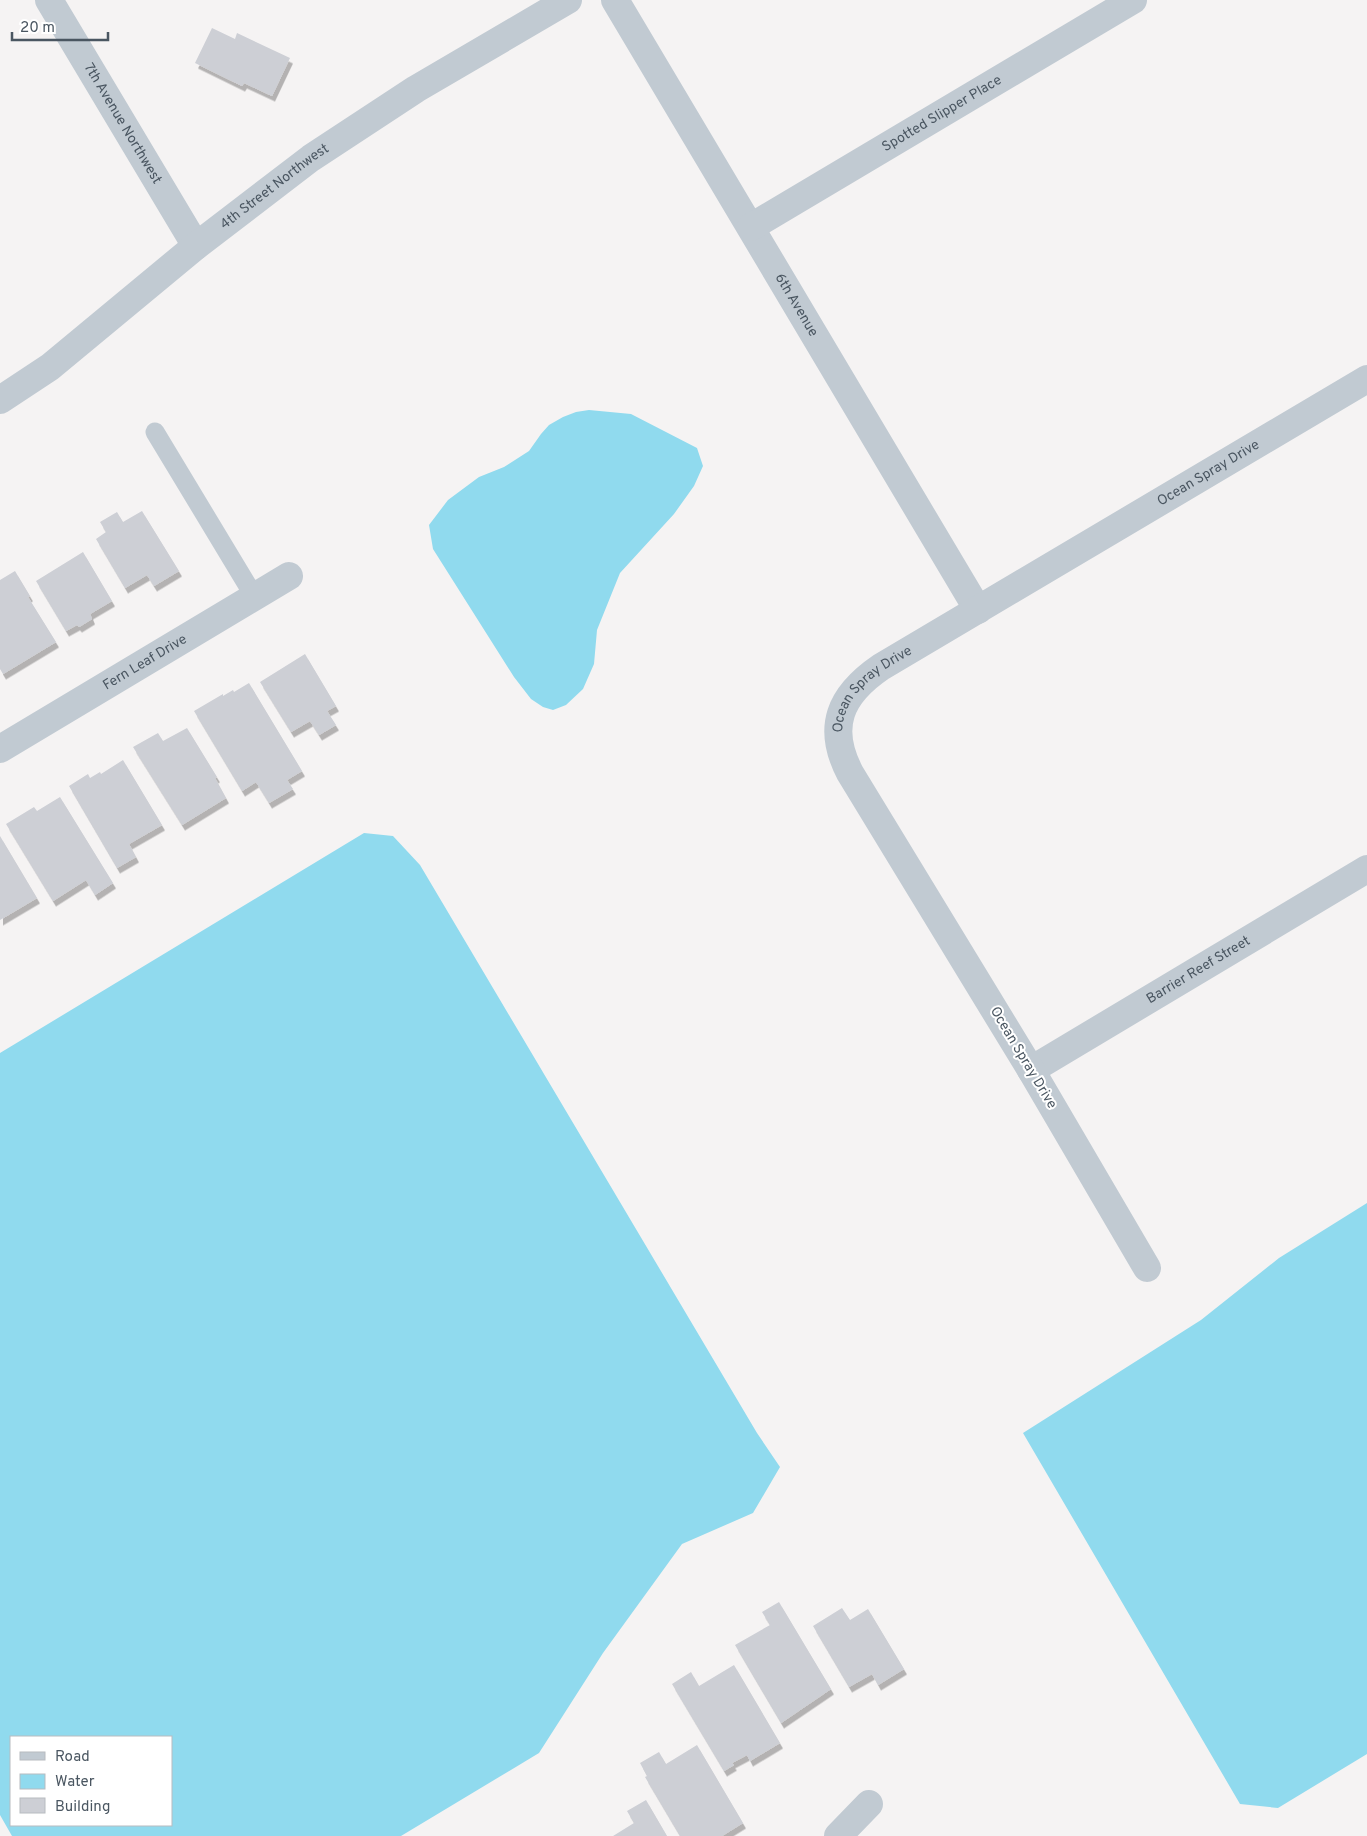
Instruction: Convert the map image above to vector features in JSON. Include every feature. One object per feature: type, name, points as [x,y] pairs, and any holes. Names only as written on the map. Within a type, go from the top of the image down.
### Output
[{"type":"street","name":"7th Avenue Northwest","points":[[49,0],[196,246]]},
{"type":"street","name":"4th Street Northwest","points":[[0,400],[50,367],[196,246],[311,158],[416,89],[568,0]]},
{"type":"street","name":"6th Avenue","points":[[615,0],[978,610]]},
{"type":"street","name":"Spotted Slipper Place","points":[[751,227],[1133,0]]},
{"type":"street","name":"Ocean Spray Drive","points":[[1147,1268],[1031,1070],[850,773],[838,744],[838,724],[841,713],[852,693],[868,676],[1367,379]]},
{"type":"street","name":"Fern Leaf Drive","points":[[0,748],[289,576]]},
{"type":"street","name":"Barrier Reef Street","points":[[1031,1070],[1367,869]]},
{"type":"street","points":[[838,1836],[869,1804]]},
{"type":"lane","points":[[154,432],[254,596]]},
{"type":"water","points":[[589,410],[631,414],[697,448],[703,466],[694,486],[674,514],[620,573],[597,630],[594,664],[583,689],[566,705],[553,710],[543,707],[531,699],[514,677],[433,549],[429,525],[448,500],[479,477],[504,467],[529,451],[549,425],[576,412]]},
{"type":"water","points":[[364,833],[393,836],[420,865],[757,1433],[780,1467],[753,1513],[682,1544],[603,1653],[539,1753],[401,1836],[12,1836],[0,1815],[0,1053]]},
{"type":"water","points":[[1367,1203],[1367,1754],[1278,1808],[1240,1804],[1023,1433],[1201,1320],[1279,1258]]},
{"type":"building","points":[[212,28],[235,39],[237,33],[290,58],[272,96],[244,83],[242,86],[195,63]]},
{"type":"building","points":[[142,511],[179,571],[154,586],[147,575],[125,588],[96,539],[106,532],[100,522],[117,512],[123,522]]},
{"type":"building","points":[[83,552],[112,601],[90,614],[92,619],[79,627],[77,625],[66,631],[36,581]]},
{"type":"building","points":[[15,571],[30,596],[28,597],[56,642],[3,674],[0,669],[0,580]]},
{"type":"building","points":[[305,654],[336,706],[327,711],[336,725],[319,735],[310,721],[291,732],[260,682]]},
{"type":"building","points":[[249,683],[302,771],[287,780],[293,789],[269,803],[256,782],[242,791],[194,711],[223,694],[223,696],[233,690],[234,692]]},
{"type":"building","points":[[187,728],[217,777],[215,778],[226,798],[182,825],[133,747],[158,733],[163,741]]},
{"type":"building","points":[[123,760],[162,825],[129,844],[136,857],[117,868],[69,786],[88,774],[90,778],[100,772],[101,774]]},
{"type":"building","points":[[60,797],[113,883],[95,895],[86,880],[53,901],[6,824],[34,807],[37,811]]},
{"type":"building","points":[[0,836],[37,898],[0,920]]},
{"type":"building","points":[[779,1602],[831,1689],[781,1723],[735,1645],[770,1625],[762,1612]]},
{"type":"building","points":[[842,1608],[850,1620],[868,1609],[904,1669],[878,1685],[872,1674],[849,1687],[813,1626]]},
{"type":"building","points":[[734,1665],[780,1743],[750,1761],[747,1755],[732,1763],[734,1765],[724,1771],[672,1684],[691,1672],[699,1686]]},
{"type":"building","points":[[697,1745],[743,1823],[722,1836],[680,1836],[645,1777],[647,1776],[640,1763],[659,1752],[666,1764]]},
{"type":"building","points":[[646,1800],[667,1836],[613,1836],[634,1823],[627,1811]]}]
